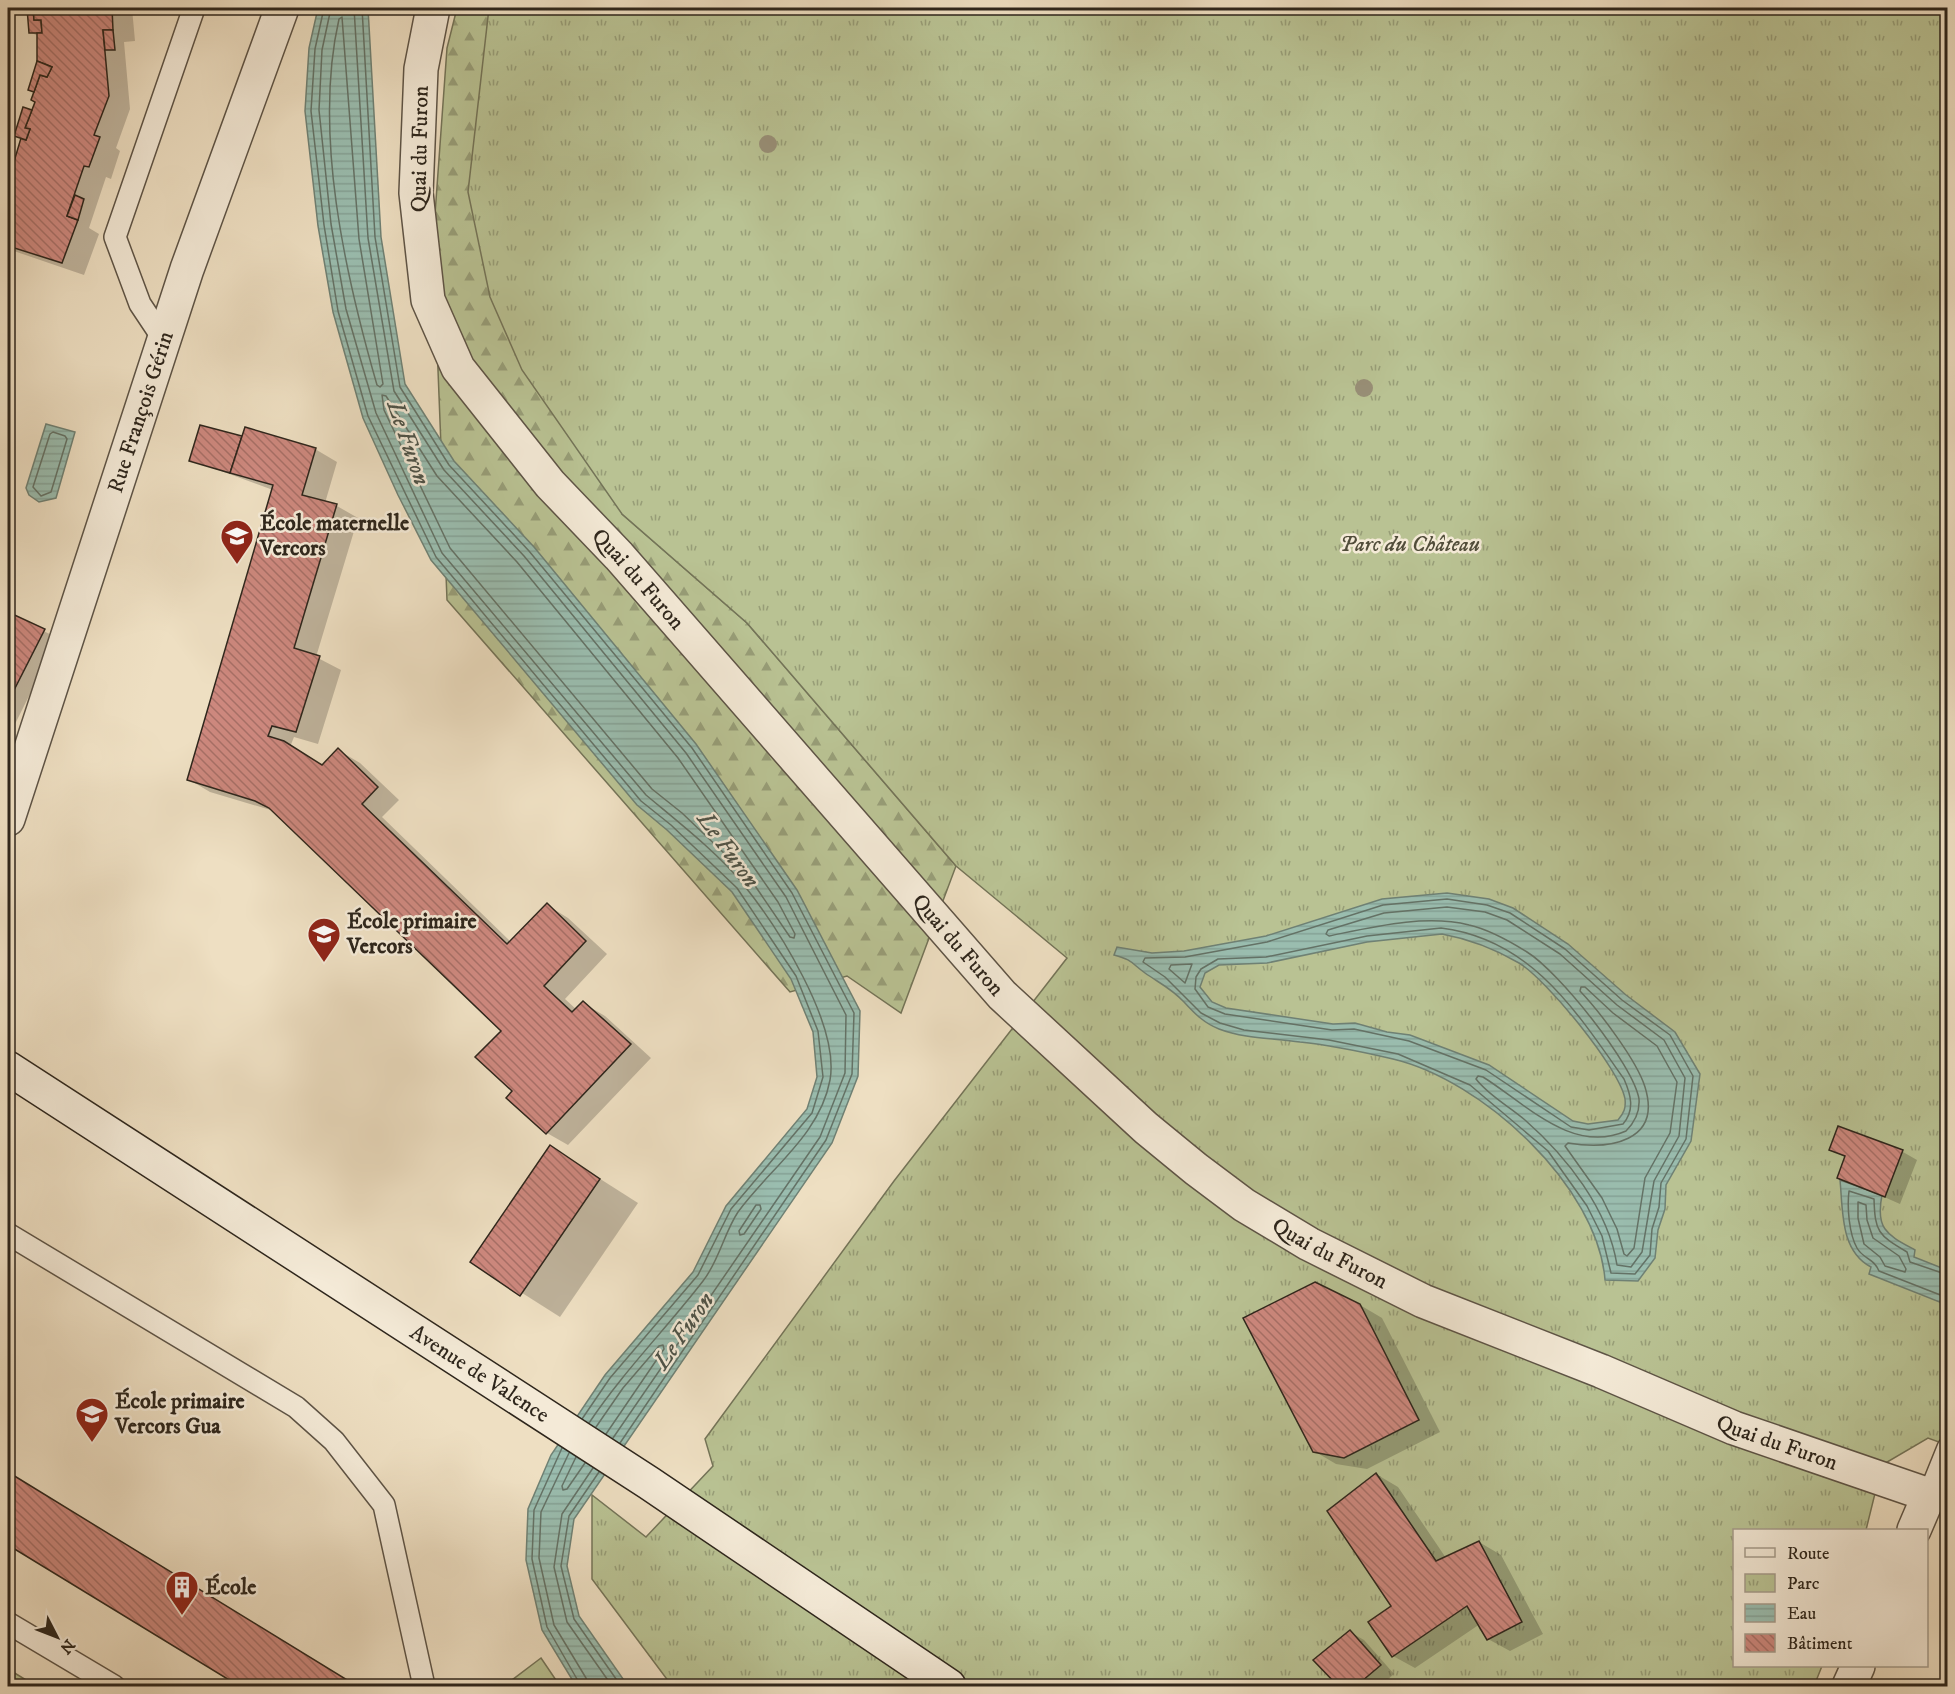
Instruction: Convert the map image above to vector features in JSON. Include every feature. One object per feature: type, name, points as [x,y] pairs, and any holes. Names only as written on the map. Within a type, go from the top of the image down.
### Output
[{"type":"street","name":"Rue François Gérin","points":[[8,819],[164,340],[282,8]]},
{"type":"street","name":"Quai du Furon","points":[[433,8],[421,69],[416,193],[428,300],[458,368],[550,484],[619,556],[1002,995],[1146,1128],[1196,1169],[1244,1205],[1309,1244],[1423,1301],[1601,1371],[1734,1428],[1938,1493]]},
{"type":"street","name":"Avenue de Valence","points":[[8,1068],[649,1483],[949,1686]]},
{"type":"street","points":[[1915,1529],[1938,1493]]},
{"type":"street","points":[[1849,1686],[1857,1667]]},
{"type":"lane","points":[[164,340],[140,304],[115,237],[194,8]]},
{"type":"lane","points":[[8,1233],[297,1407],[334,1441],[384,1505],[423,1686]]},
{"type":"lane","points":[[1938,1493],[1947,1448]]},
{"type":"lane","points":[[8,1623],[114,1686]]},
{"type":"green space","points":[[457,8],[546,8],[622,514],[747,623],[956,866],[901,1013],[847,976],[790,992],[447,600],[433,242],[447,48]]},
{"type":"green space","name":"Parc du Château","points":[[489,8],[1947,8],[1947,1445],[1928,1438],[1882,1465],[1866,1529],[1733,1529],[1733,1667],[1822,1667],[1814,1686],[672,1686],[592,1579],[592,1495],[646,1537],[713,1466],[705,1439],[894,1181],[1067,958],[956,866],[747,623],[622,514],[522,370],[490,297],[468,192]]},
{"type":"green space","points":[[541,1658],[560,1686],[504,1686]]},
{"type":"green space","points":[[8,1669],[36,1686],[8,1686]]},
{"type":"water","name":"Le Furon","points":[[318,8],[368,8],[381,237],[405,384],[454,461],[534,547],[696,744],[797,890],[860,1011],[858,1076],[832,1143],[574,1519],[567,1566],[579,1616],[628,1686],[576,1686],[542,1630],[526,1560],[528,1509],[551,1455],[605,1375],[693,1272],[726,1206],[807,1109],[817,1077],[813,1032],[791,979],[732,892],[667,830],[637,805],[431,560],[398,495],[363,418],[333,312],[318,226],[305,111],[309,48]]},
{"type":"water","points":[[46,424],[75,432],[56,498],[39,502],[29,495],[26,488]]},
{"type":"water","points":[[1447,893],[1489,899],[1513,908],[1568,944],[1626,995],[1675,1032],[1700,1074],[1691,1141],[1666,1185],[1665,1209],[1658,1230],[1655,1258],[1638,1281],[1605,1280],[1598,1244],[1581,1209],[1558,1174],[1530,1142],[1497,1113],[1463,1089],[1427,1071],[1393,1059],[1359,1051],[1249,1036],[1219,1029],[1204,1021],[1174,993],[1131,962],[1114,955],[1117,947],[1152,953],[1184,951],[1266,936],[1382,899]],"holes":[[[1442,934],[1501,953],[1531,972],[1546,987],[1596,1047],[1620,1085],[1625,1105],[1618,1120],[1588,1124],[1573,1121],[1489,1065],[1410,1035],[1387,1032],[1355,1023],[1333,1024],[1226,1008],[1212,1002],[1200,987],[1205,973],[1219,965],[1267,963],[1367,942]]]},
{"type":"water","points":[[1840,1180],[1882,1195],[1880,1216],[1886,1230],[1897,1240],[1915,1250],[1914,1257],[1947,1270],[1947,1305],[1869,1274],[1871,1267],[1861,1260],[1848,1240]]},
{"type":"building","points":[[27,8],[33,8],[34,20],[41,20],[42,33],[29,33]]},
{"type":"building","points":[[33,8],[112,8],[113,30],[103,30],[109,96],[94,135],[100,137],[89,167],[84,166],[67,216],[78,220],[62,263],[8,246],[8,188],[13,176],[10,175],[21,138],[26,140],[30,129],[25,128],[35,102],[31,100],[40,75],[47,77],[52,67],[37,61],[37,33],[42,33],[41,20],[34,20]]},
{"type":"building","points":[[103,30],[113,30],[115,50],[105,50]]},
{"type":"building","points":[[37,61],[52,67],[47,77],[40,75],[34,92],[28,90]]},
{"type":"building","points":[[23,107],[32,110],[25,128],[30,129],[26,140],[14,136]]},
{"type":"building","points":[[8,155],[15,156],[9,188],[8,188]]},
{"type":"building","points":[[75,195],[84,199],[78,220],[67,216]]},
{"type":"building","points":[[200,425],[242,436],[230,473],[189,461]]},
{"type":"building","points":[[245,427],[316,448],[302,495],[337,504],[294,648],[320,656],[296,732],[272,726],[268,736],[284,741],[322,765],[338,748],[378,787],[362,804],[507,944],[547,903],[586,941],[544,986],[572,1012],[583,1001],[631,1044],[546,1134],[506,1098],[512,1091],[475,1057],[501,1031],[269,808],[255,801],[187,780],[273,485],[230,473]]},
{"type":"building","points":[[8,612],[45,629],[8,702]]},
{"type":"building","points":[[1838,1126],[1903,1150],[1885,1197],[1837,1178],[1845,1156],[1829,1150]]},
{"type":"building","points":[[550,1145],[600,1179],[520,1296],[470,1262]]},
{"type":"building","points":[[1315,1282],[1360,1304],[1419,1420],[1344,1458],[1313,1452],[1243,1318]]},
{"type":"building","name":"École","points":[[8,1472],[357,1686],[239,1686],[8,1545]]},
{"type":"building","points":[[1376,1473],[1436,1561],[1479,1541],[1522,1622],[1487,1640],[1467,1606],[1392,1657],[1368,1622],[1391,1606],[1327,1511]]},
{"type":"building","points":[[1350,1630],[1381,1665],[1356,1686],[1338,1686],[1313,1660]]},
{"type":"place","name":"École maternelle Vercors","points":[[237,565]]},
{"type":"place","name":"École primaire Vercors","points":[[324,963]]},
{"type":"place","name":"École primaire Vercors Gua","points":[[92,1443]]},
{"type":"place","name":"École","points":[[182,1616]]}]
